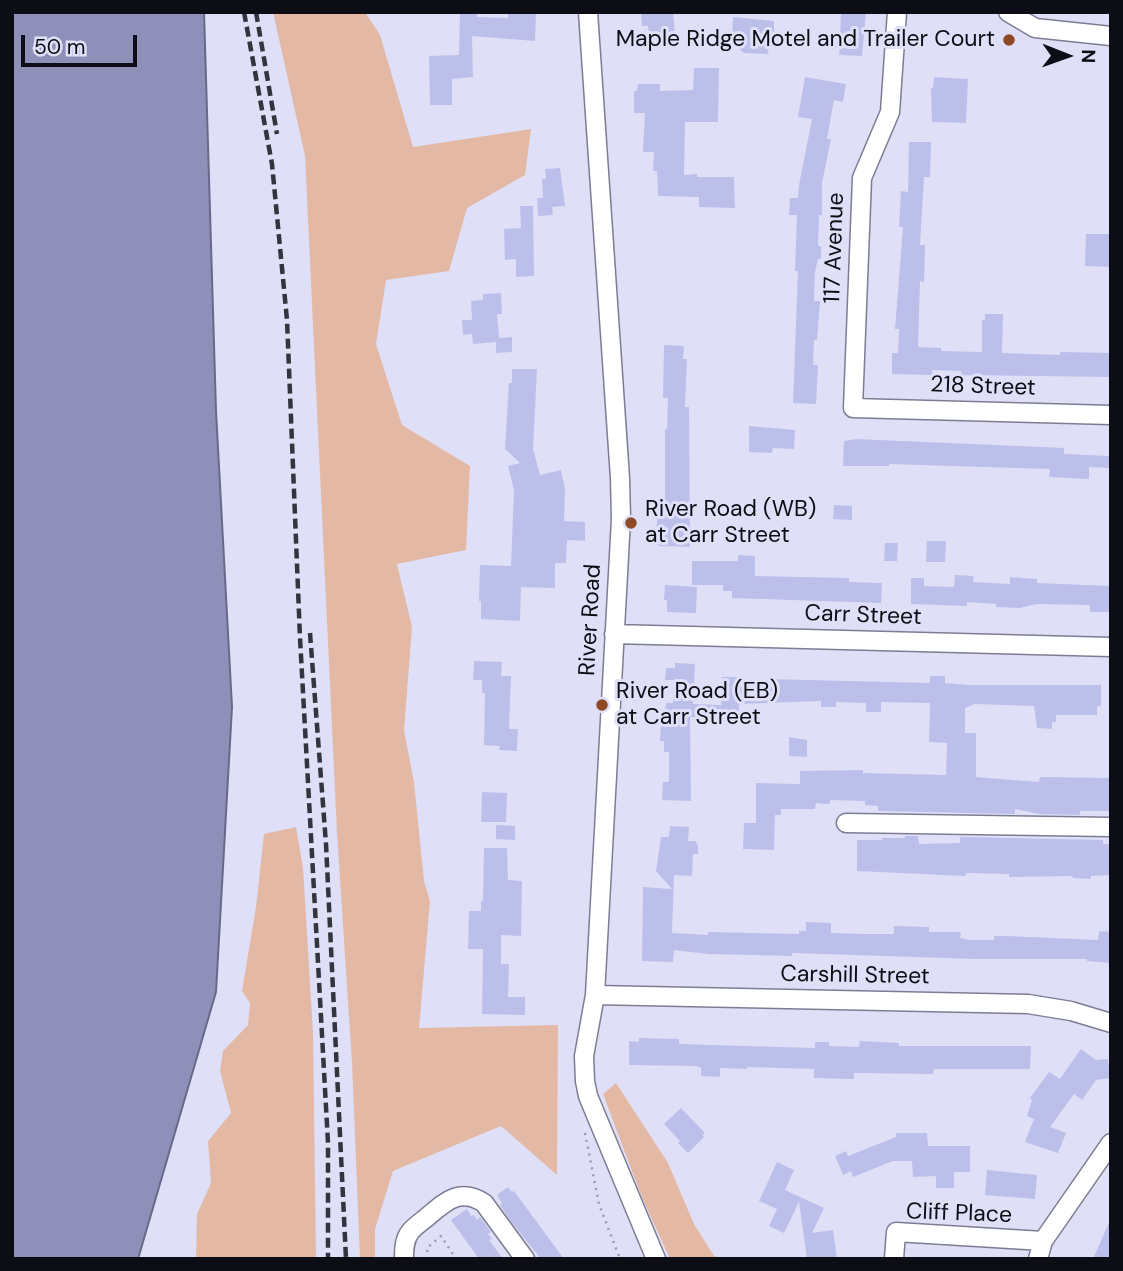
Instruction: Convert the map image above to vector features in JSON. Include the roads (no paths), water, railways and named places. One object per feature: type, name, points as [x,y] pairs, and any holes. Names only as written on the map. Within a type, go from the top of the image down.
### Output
[{"type":"street","name":"River Road","points":[[589,12],[621,519],[595,995],[584,1056],[585,1081],[588,1096],[656,1259]]},
{"type":"street","name":"117 Avenue","points":[[853,408],[862,178],[890,113],[897,12]]},
{"type":"street","points":[[1008,12],[1035,27],[1111,36]]},
{"type":"street","name":"218 Street","points":[[853,408],[1111,415]]},
{"type":"street","name":"Carr Street","points":[[614,634],[1111,647]]},
{"type":"street","points":[[846,823],[1111,827]]},
{"type":"street","name":"Carshill Street","points":[[595,995],[1028,1004],[1071,1011],[1111,1023]]},
{"type":"street","points":[[1040,1250],[1111,1143]]},
{"type":"street","points":[[404,1259],[405,1244],[410,1231],[448,1200],[460,1196],[474,1197],[484,1203],[525,1259]]},
{"type":"street","name":"Cliff Place","points":[[894,1259],[896,1232],[1040,1250]]},
{"type":"water","points":[[12,12],[204,12],[216,411],[232,707],[216,992],[138,1259],[12,1259]]},
{"type":"railway","points":[[244,12],[272,164],[287,320],[300,638],[328,1143],[328,1259]]},
{"type":"railway","points":[[256,12],[277,134]]},
{"type":"railway","points":[[310,633],[326,844],[346,1259]]},
{"type":"place","name":"Maple Ridge Motel and Trailer Court","points":[[1009,40]]},
{"type":"place","name":"River Road (WB) at Carr Street","points":[[631,523]]},
{"type":"place","name":"River Road (EB) at Carr Street","points":[[602,705]]}]
